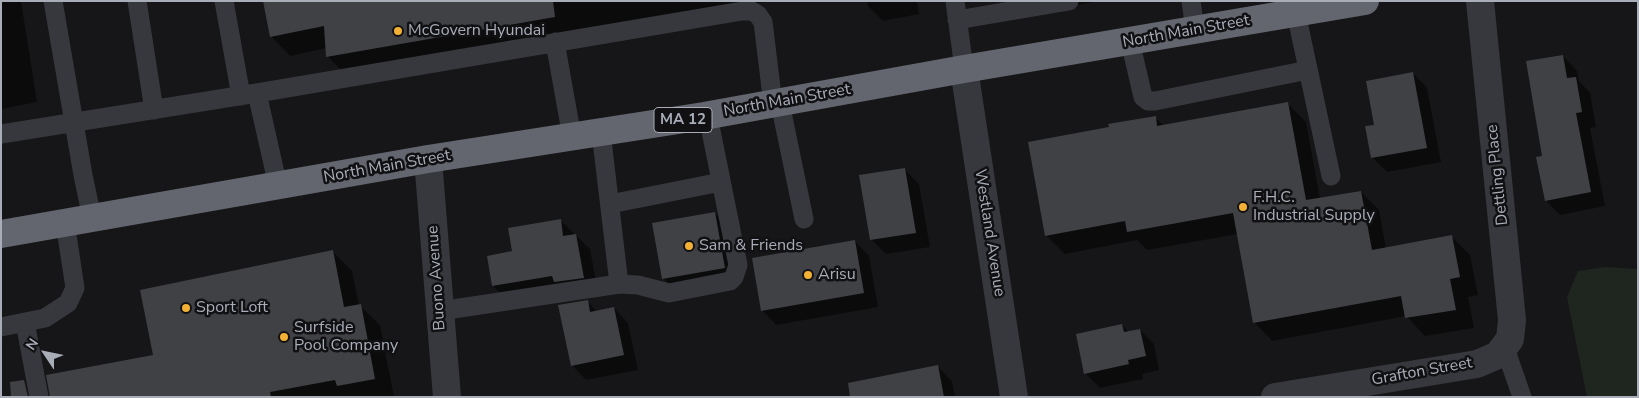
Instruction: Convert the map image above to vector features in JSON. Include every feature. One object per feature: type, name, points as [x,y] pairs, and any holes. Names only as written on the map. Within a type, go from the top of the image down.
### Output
[{"type":"highway","name":"North Main Street","points":[[1,234],[428,159],[708,116],[1195,30],[1308,8],[1365,1]]},
{"type":"street","name":"Dettling Place","points":[[1480,1],[1512,320],[1510,339],[1505,348]]},
{"type":"street","name":"Westland Avenue","points":[[964,70],[1014,397]]},
{"type":"street","name":"Buono Avenue","points":[[428,159],[447,397]]},
{"type":"street","name":"Grafton Street","points":[[1275,397],[1477,364],[1498,355],[1505,348]]},
{"type":"lane","points":[[53,1],[92,218]]},
{"type":"lane","points":[[137,1],[154,110]]},
{"type":"lane","points":[[224,1],[249,94],[278,186]]},
{"type":"lane","points":[[954,1],[964,70]]},
{"type":"lane","points":[[957,20],[991,8],[1068,1]]},
{"type":"lane","points":[[1192,1],[1195,30]]},
{"type":"lane","points":[[1308,8],[1308,70],[1331,176]]},
{"type":"lane","points":[[1,134],[154,110],[742,10],[752,11],[763,22],[776,103],[804,219]]},
{"type":"lane","points":[[1130,41],[1143,97],[1148,100],[1155,101],[1308,70]]},
{"type":"lane","points":[[555,42],[572,137]]},
{"type":"lane","points":[[440,311],[619,284],[638,285],[670,293],[730,281],[734,277],[738,265],[708,116]]},
{"type":"lane","points":[[601,132],[619,284]]},
{"type":"lane","points":[[610,204],[721,182]]},
{"type":"lane","points":[[1,326],[45,318],[68,304],[75,288],[64,222]]},
{"type":"lane","points":[[25,322],[39,397]]},
{"type":"lane","points":[[1505,348],[1522,397]]},
{"type":"shaded area","points":[[1605,267],[1638,269],[1638,397],[1587,397],[1567,297],[1578,271]]},
{"type":"building","name":"McGovern Hyundai","points":[[263,1],[553,1],[555,17],[326,57],[324,26],[270,37]]},
{"type":"building","points":[[1563,55],[1567,78],[1576,77],[1582,112],[1576,113],[1591,192],[1545,201],[1536,157],[1542,156],[1526,61]]},
{"type":"building","points":[[1413,72],[1427,148],[1371,158],[1365,126],[1374,125],[1366,81]]},
{"type":"building","name":"F.H.C. Industrial Supply","points":[[1288,102],[1306,200],[1361,191],[1372,250],[1452,235],[1460,277],[1450,279],[1456,310],[1405,318],[1401,296],[1253,323],[1233,213],[1127,232],[1125,221],[1045,236],[1028,142],[1109,127],[1108,124],[1156,116],[1157,126]]},
{"type":"building","points":[[905,168],[916,233],[870,240],[859,175]]},
{"type":"building","name":"Sam & Friends","points":[[715,212],[725,268],[662,279],[652,223]]},
{"type":"building","points":[[561,219],[563,236],[576,234],[584,278],[554,282],[552,276],[492,286],[487,256],[512,251],[508,228]]},
{"type":"building","name":"Arisu","points":[[855,240],[864,293],[761,311],[752,258]]},
{"type":"building","points":[[333,250],[344,307],[361,304],[375,379],[337,386],[335,380],[270,392],[271,397],[50,397],[46,375],[153,355],[140,290]]},
{"type":"building","points":[[588,300],[590,312],[614,307],[624,355],[571,366],[558,305]]},
{"type":"building","points":[[1122,324],[1124,332],[1140,329],[1146,356],[1128,360],[1129,364],[1084,374],[1076,334]]},
{"type":"building","points":[[938,365],[944,397],[850,397],[848,383]]},
{"type":"building","points":[[24,380],[28,397],[11,397],[10,382]]},
{"type":"place","name":"McGovern Hyundai","points":[[398,31]]},
{"type":"place","name":"F.H.C. Industrial Supply","points":[[1243,207]]},
{"type":"place","name":"Sam & Friends","points":[[689,246]]},
{"type":"place","name":"Arisu","points":[[808,275]]},
{"type":"place","name":"Sport Loft","points":[[186,308]]},
{"type":"place","name":"Surfside Pool Company","points":[[284,337]]}]
